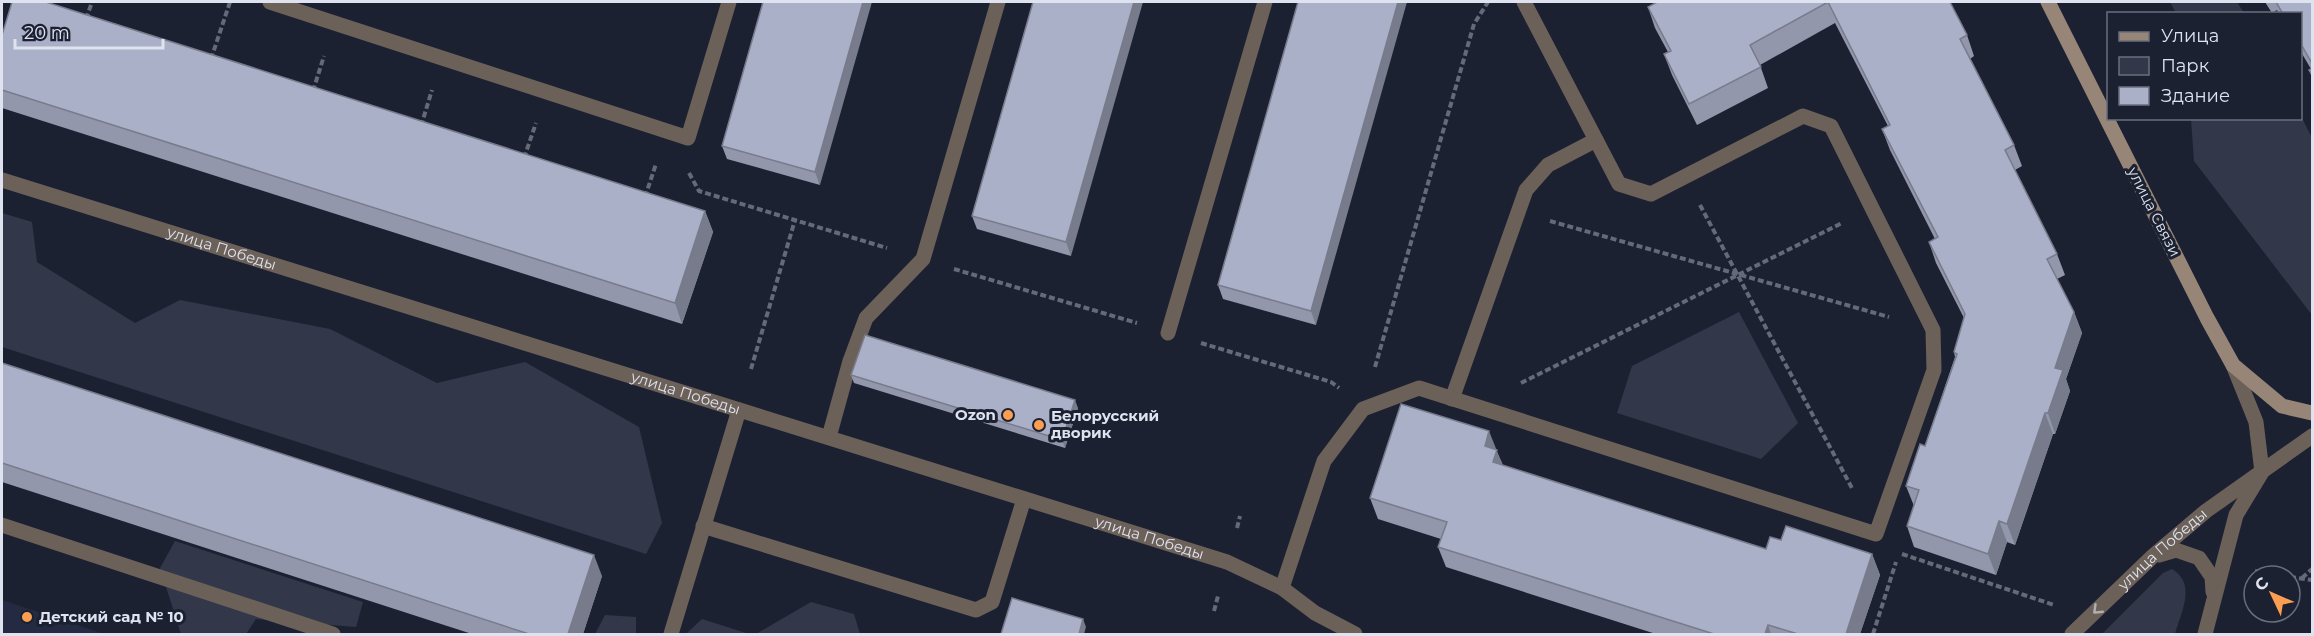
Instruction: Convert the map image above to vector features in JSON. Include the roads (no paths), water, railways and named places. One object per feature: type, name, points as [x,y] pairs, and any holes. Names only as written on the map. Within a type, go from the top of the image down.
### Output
[{"type":"street","points":[[270,2],[688,138],[729,2]]},
{"type":"street","points":[[829,437],[850,361],[866,318],[923,259],[998,2]]},
{"type":"street","points":[[1168,333],[1265,2]]},
{"type":"street","points":[[1282,588],[1324,461],[1363,409],[1419,388],[1876,534],[1934,370],[1933,330],[1831,126],[1803,116],[1651,194],[1619,184],[1524,2]]},
{"type":"street","name":"улица Связи","points":[[2048,2],[2107,119]]},
{"type":"street","name":"улица Связи","points":[[2107,120],[2233,365],[2282,406],[2313,413]]},
{"type":"street","points":[[1452,399],[1526,190],[1548,165],[1596,140]]},
{"type":"street","name":"улица Победы","points":[[2,180],[1227,562],[1282,588],[1315,613],[1355,634]]},
{"type":"street","points":[[2205,634],[2236,515],[2262,472],[2256,422],[2233,365]]},
{"type":"street","points":[[671,634],[739,410]]},
{"type":"street","name":"улица Победы","points":[[2072,634],[2153,556],[2206,511],[2313,436]]},
{"type":"street","points":[[704,526],[976,610],[992,602],[1024,499]]},
{"type":"street","points":[[2,525],[333,634]]},
{"type":"street","points":[[2153,556],[2176,550],[2199,558],[2212,577],[2213,601]]},
{"type":"place","name":"Ozon","points":[[1008,415]]},
{"type":"place","name":"Белорусский дворик","points":[[1039,425]]},
{"type":"place","name":"Детский сад № 10","points":[[27,617]]}]
